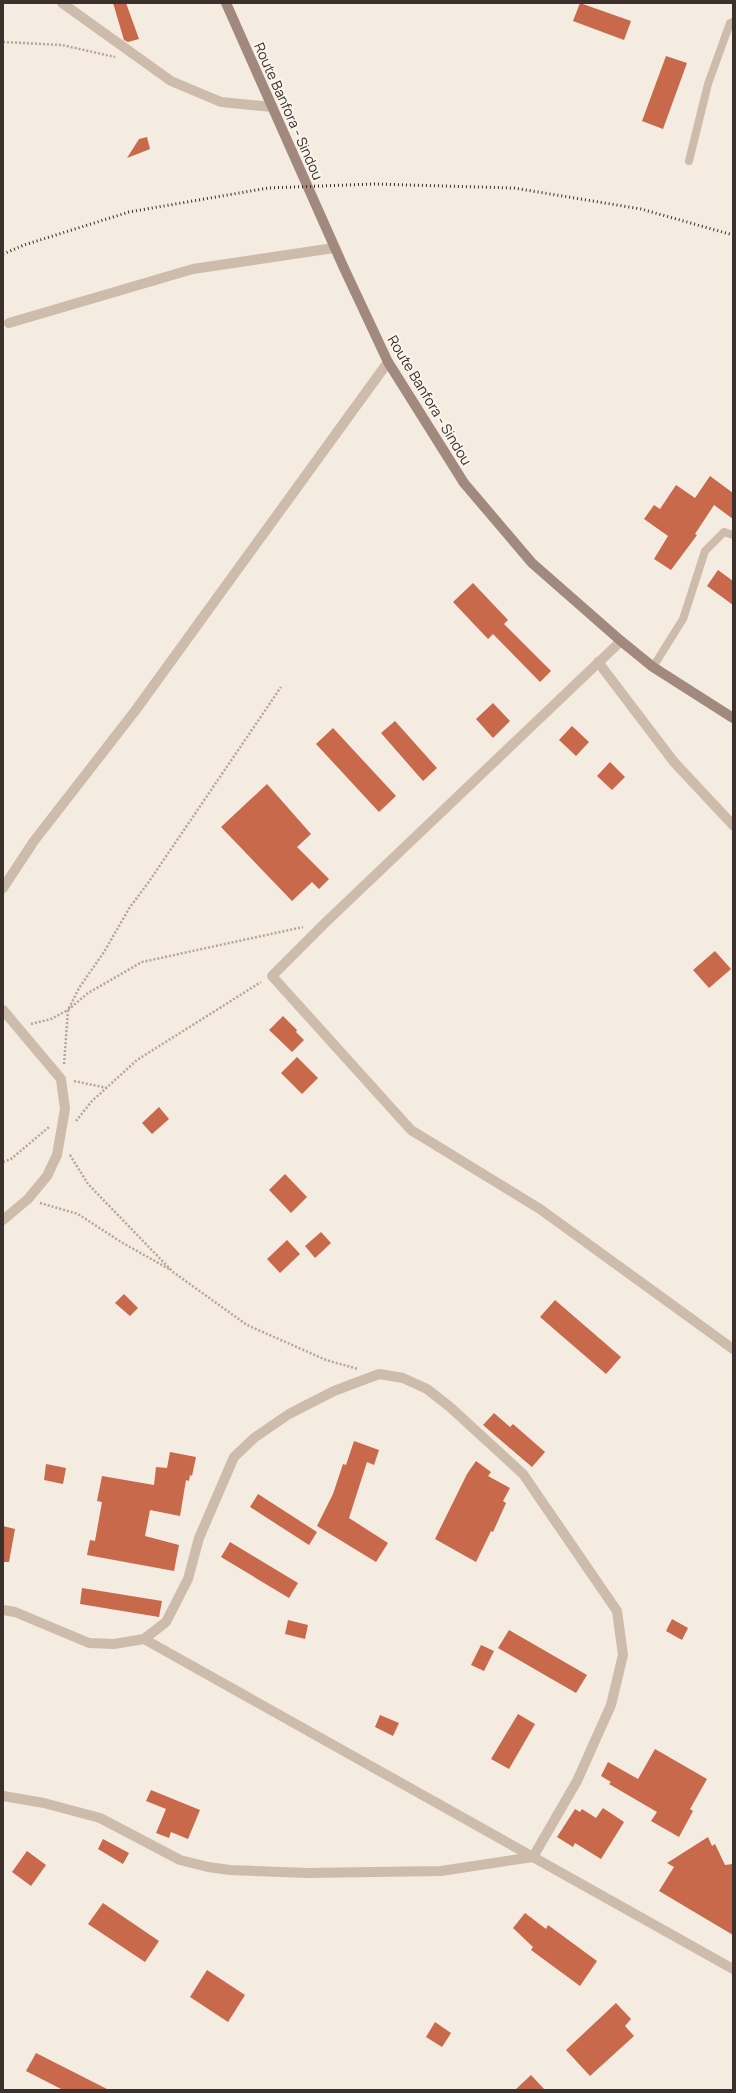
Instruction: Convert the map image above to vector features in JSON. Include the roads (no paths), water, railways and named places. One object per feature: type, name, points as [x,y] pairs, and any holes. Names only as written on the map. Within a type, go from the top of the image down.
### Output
[{"type":"main road","name":"Route Banfora - Sindou","points":[[226,3],[334,248],[388,362],[464,483],[532,563],[621,641],[653,667],[733,718]]},
{"type":"street","points":[[62,3],[171,81],[221,102],[272,107]]},
{"type":"street","points":[[9,323],[193,269],[334,248]]},
{"type":"street","points":[[3,888],[34,841],[135,711],[388,362]]},
{"type":"street","points":[[621,641],[325,922],[272,976],[411,1130],[540,1209],[733,1349]]},
{"type":"street","points":[[598,662],[674,762],[733,825]]},
{"type":"street","points":[[3,1010],[12,1019],[60,1079],[65,1109],[57,1155],[47,1176],[28,1199],[3,1220]]},
{"type":"street","points":[[3,1610],[15,1612],[89,1643],[114,1644],[144,1639],[166,1622],[188,1579],[200,1538],[234,1457],[254,1438],[289,1414],[334,1391],[379,1374],[403,1378],[427,1389],[450,1407],[523,1474],[617,1611],[623,1655],[611,1705],[577,1781],[533,1857]]},
{"type":"street","points":[[144,1639],[733,1969]]},
{"type":"street","points":[[3,1796],[44,1803],[100,1818],[180,1860],[208,1867],[230,1870],[306,1873],[441,1871],[533,1857]]},
{"type":"lane","points":[[690,161],[708,84],[730,23],[733,22]]},
{"type":"lane","points":[[653,667],[683,619],[705,551],[724,532],[733,535]]},
{"type":"railway","points":[[3,254],[24,245],[129,212],[268,188],[374,184],[514,188],[641,209],[733,235]]}]
